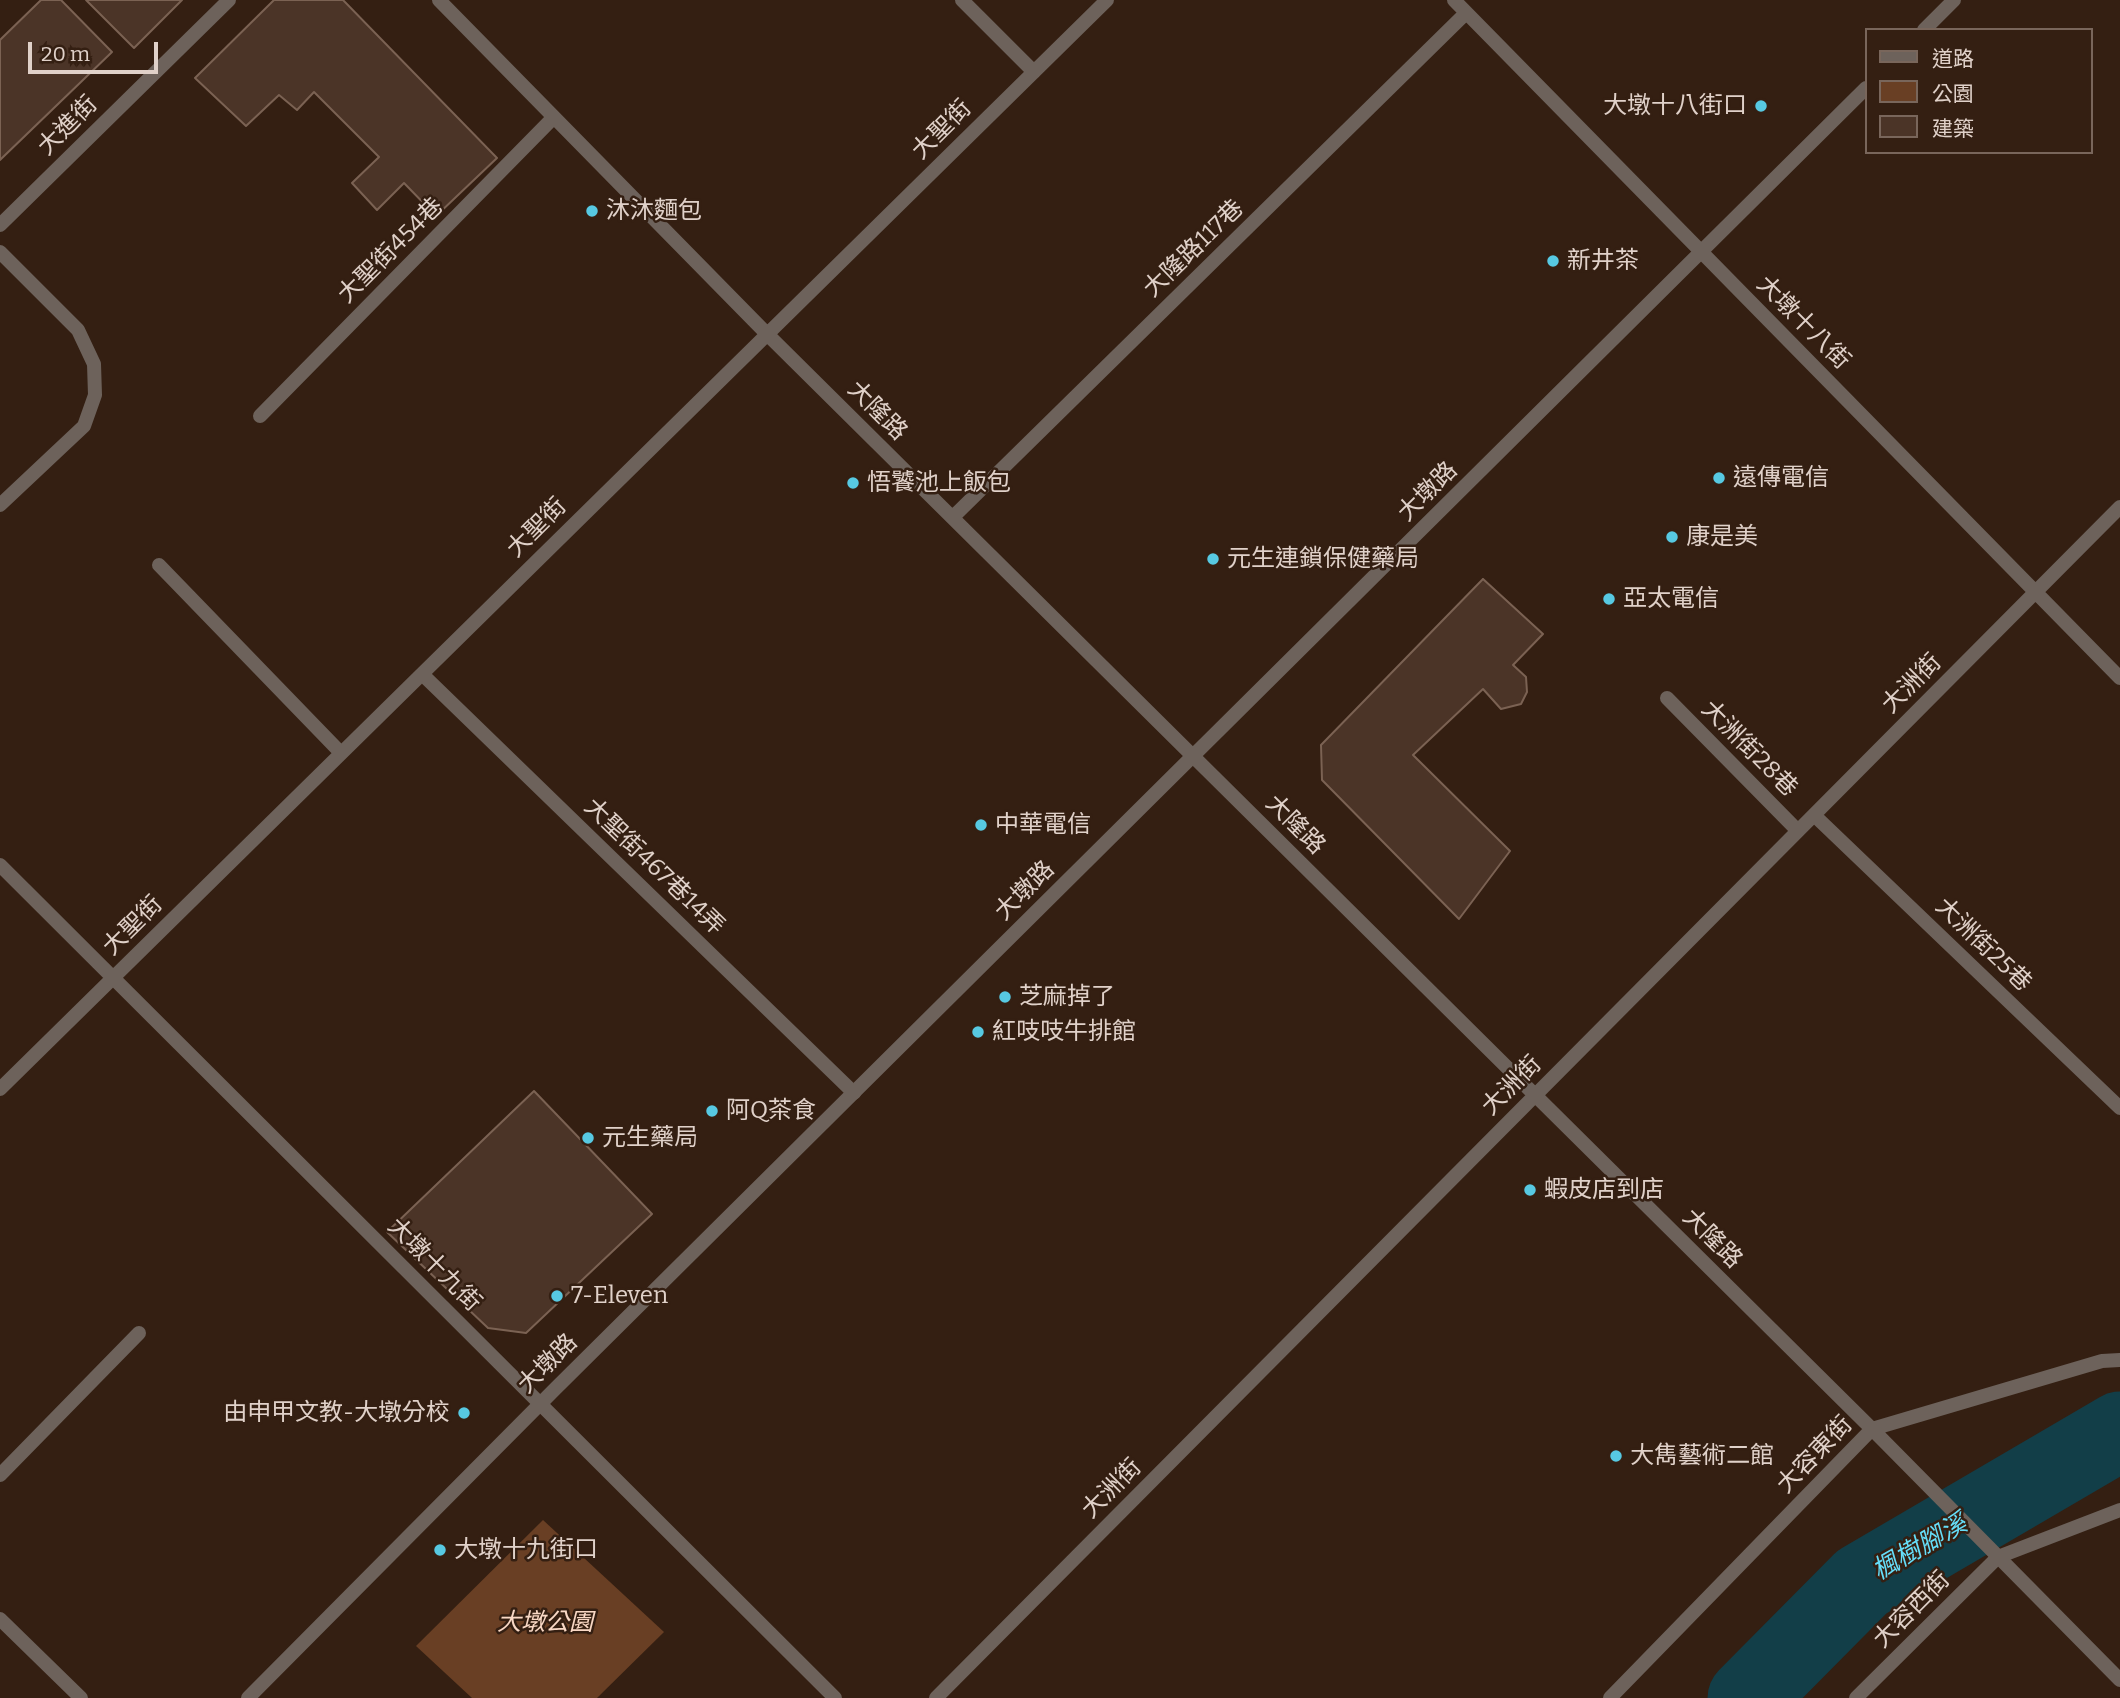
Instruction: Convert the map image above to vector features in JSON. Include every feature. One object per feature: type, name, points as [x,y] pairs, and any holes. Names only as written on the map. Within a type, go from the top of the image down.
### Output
[{"type":"street","name":"大進街","points":[[0,226],[229,0]]},
{"type":"street","name":"大隆路","points":[[439,0],[767,334],[1872,1429],[2120,1680]]},
{"type":"street","points":[[962,0],[1034,72]]},
{"type":"street","name":"大聖街","points":[[0,1088],[1107,0]]},
{"type":"street","name":"大墩十八街","points":[[1454,0],[2120,678]]},
{"type":"street","points":[[1926,28],[1954,0]]},
{"type":"street","name":"大隆路117巷","points":[[953,517],[1466,13]]},
{"type":"street","name":"大墩路","points":[[248,1698],[540,1403],[1864,90]]},
{"type":"street","name":"大聖街454巷","points":[[260,416],[554,117]]},
{"type":"street","points":[[0,252],[78,330],[94,364],[95,395],[84,426],[0,505]]},
{"type":"street","name":"大洲街","points":[[936,1698],[2120,507]]},
{"type":"street","points":[[159,565],[341,753]]},
{"type":"street","name":"大聖街467巷14弄","points":[[422,674],[854,1093]]},
{"type":"street","name":"大洲街28巷","points":[[1667,698],[1798,831]]},
{"type":"street","name":"大洲街25巷","points":[[1814,815],[2120,1108]]},
{"type":"street","name":"大墩十九街","points":[[0,865],[835,1698]]},
{"type":"street","points":[[0,1475],[139,1333]]},
{"type":"street","name":"大容東街","points":[[1610,1698],[1872,1429],[2102,1361],[2120,1360]]},
{"type":"street","name":"大容西街","points":[[1856,1698],[1998,1557],[2120,1510]]},
{"type":"street","points":[[0,1619],[81,1698]]},
{"type":"green space","name":"大墩公園","points":[[543,1520],[664,1632],[597,1698],[472,1698],[416,1646]]},
{"type":"building","points":[[41,0],[61,0],[112,52],[0,160],[0,40]]},
{"type":"building","points":[[86,0],[182,0],[134,48]]},
{"type":"building","points":[[274,0],[343,0],[497,158],[436,216],[404,183],[377,210],[352,183],[379,157],[314,92],[297,110],[279,95],[246,126],[195,78]]},
{"type":"building","points":[[1483,579],[1543,634],[1513,665],[1526,677],[1527,692],[1521,704],[1501,709],[1483,689],[1413,755],[1510,851],[1459,919],[1322,780],[1321,745]]},
{"type":"building","points":[[534,1091],[652,1214],[526,1333],[488,1328],[387,1232]]},
{"type":"waterway","name":"楓樹腳溪","points":[[1747,1698],[1862,1582],[2120,1431]]},
{"type":"place","name":"大墩十八街口","points":[[1761,106]]},
{"type":"place","name":"沐沐麵包","points":[[592,211]]},
{"type":"place","name":"新井茶","points":[[1553,261]]},
{"type":"place","name":"遠傳電信","points":[[1719,478]]},
{"type":"place","name":"悟饕池上飯包","points":[[853,483]]},
{"type":"place","name":"康是美","points":[[1672,537]]},
{"type":"place","name":"元生連鎖保健藥局","points":[[1213,559]]},
{"type":"place","name":"亞太電信","points":[[1609,599]]},
{"type":"place","name":"中華電信","points":[[981,825]]},
{"type":"place","name":"芝麻掉了","points":[[1005,997]]},
{"type":"place","name":"紅吱吱牛排館","points":[[978,1032]]},
{"type":"place","name":"阿Q茶食","points":[[712,1111]]},
{"type":"place","name":"元生藥局","points":[[588,1138]]},
{"type":"place","name":"蝦皮店到店","points":[[1530,1190]]},
{"type":"place","name":"7-Eleven","points":[[557,1296]]},
{"type":"place","name":"由申甲文教-大墩分校","points":[[464,1413]]},
{"type":"place","name":"大雋藝術二館","points":[[1616,1456]]},
{"type":"place","name":"大墩十九街口","points":[[440,1550]]}]
